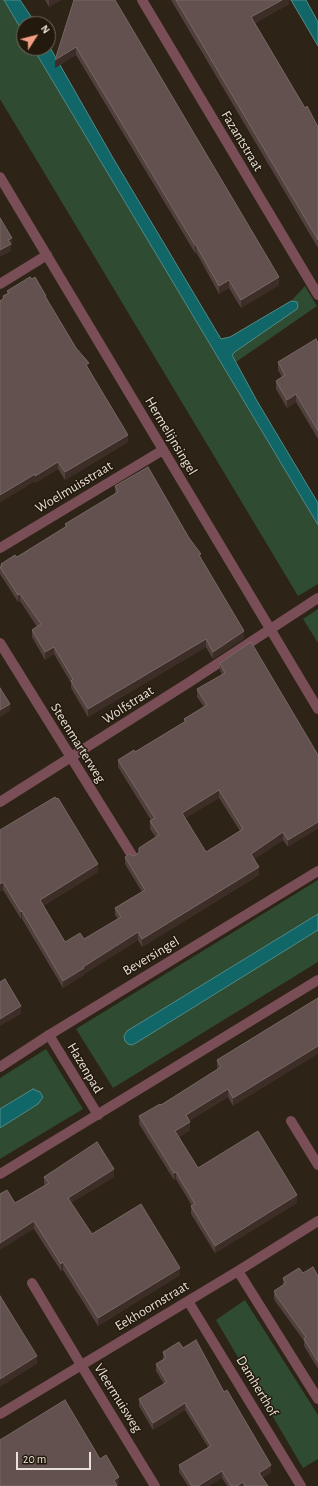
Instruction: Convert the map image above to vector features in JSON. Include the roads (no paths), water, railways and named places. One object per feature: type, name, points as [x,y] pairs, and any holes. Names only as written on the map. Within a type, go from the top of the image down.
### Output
[{"type":"street","name":"Fazantstraat","points":[[142,0],[318,295]]},
{"type":"street","name":"Hermelijnsingel","points":[[0,178],[318,709]]},
{"type":"street","points":[[0,284],[47,256]]},
{"type":"street","name":"Woelmuisstraat","points":[[0,548],[163,450]]},
{"type":"street","name":"Wolfstraat","points":[[0,802],[71,758],[318,598]]},
{"type":"street","name":"Steenmarterweg","points":[[0,644],[133,857]]},
{"type":"street","name":"Beversingel","points":[[0,1067],[49,1035],[318,871]]},
{"type":"street","points":[[0,1174],[318,980]]},
{"type":"street","name":"Hazenpad","points":[[49,1035],[98,1115]]},
{"type":"street","points":[[291,1121],[318,1165]]},
{"type":"street","name":"Eekhoornstraat","points":[[0,1414],[238,1271],[318,1221]]},
{"type":"street","points":[[238,1271],[318,1398]]},
{"type":"street","name":"Vleermuisweg","points":[[32,1283],[155,1486]]},
{"type":"street","name":"Damherthof","points":[[188,1301],[301,1486]]},
{"type":"water","points":[[4,0],[20,0],[31,16],[16,16],[16,20]]},
{"type":"water","points":[[291,0],[306,0],[318,22],[318,46]]},
{"type":"water","points":[[38,56],[55,56],[113,158],[221,339],[230,337],[291,301],[297,302],[297,309],[232,355],[257,401],[318,503],[318,525]]},
{"type":"water","points":[[318,914],[318,930],[136,1043],[132,1045],[125,1041],[124,1036],[127,1031]]},
{"type":"water","points":[[33,1089],[40,1092],[43,1097],[38,1104],[0,1128],[0,1109]]}]
